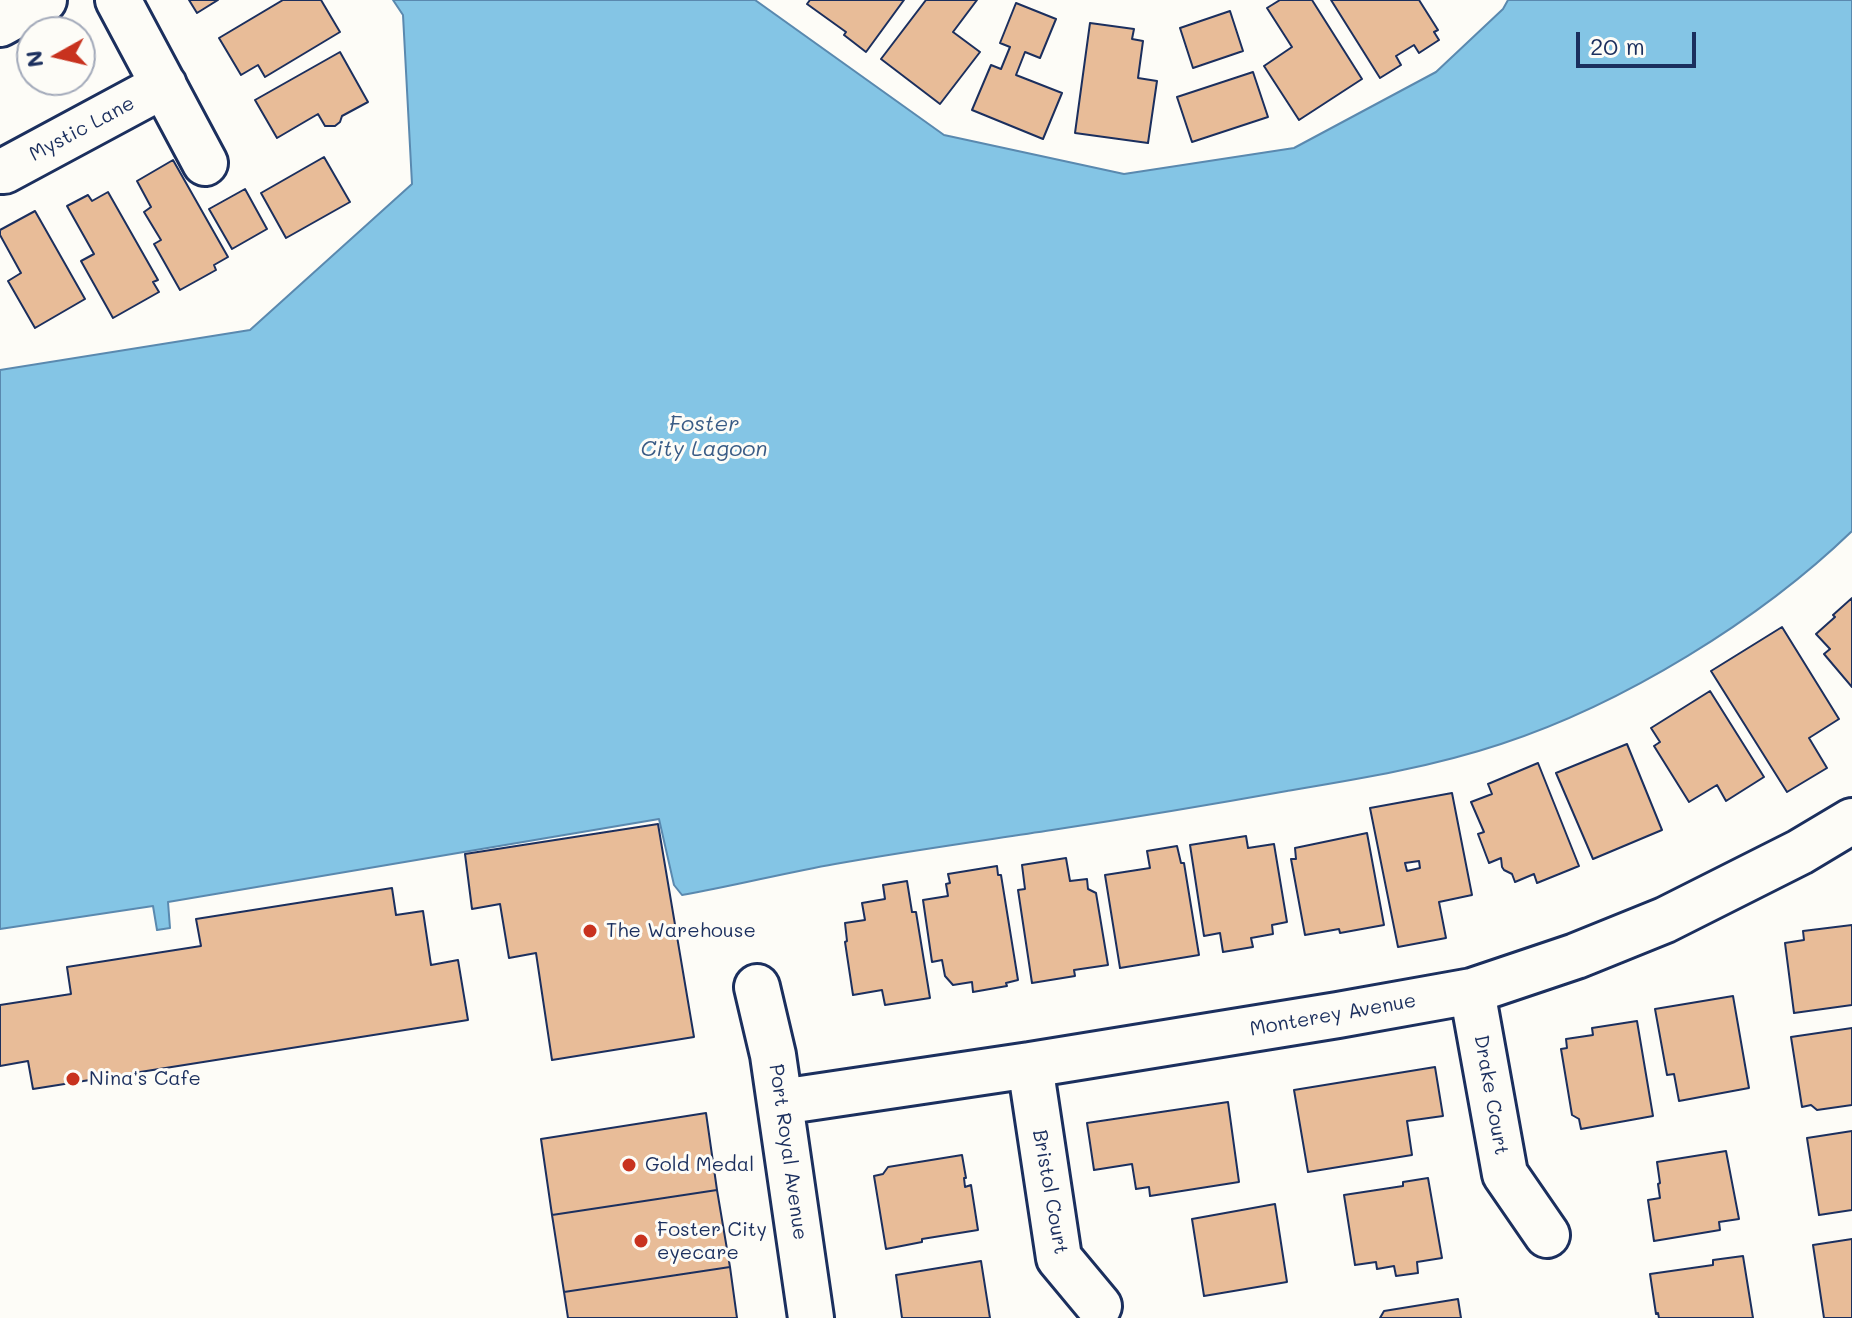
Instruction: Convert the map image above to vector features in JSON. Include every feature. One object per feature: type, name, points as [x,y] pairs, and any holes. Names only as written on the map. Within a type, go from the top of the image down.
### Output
[{"type":"street","points":[[0,24],[44,0]]},
{"type":"street","points":[[118,0],[205,163]]},
{"type":"street","name":"Mystic Lane","points":[[0,171],[164,85]]},
{"type":"street","name":"Monterey Avenue","points":[[781,1102],[1323,1018],[1472,991],[1576,956],[1665,920],[1800,852],[1852,821]]},
{"type":"street","name":"Port Royal Avenue","points":[[757,987],[781,1102],[811,1318]]},
{"type":"street","name":"Drake Court","points":[[1472,991],[1505,1174],[1547,1235]]},
{"type":"street","name":"Bristol Court","points":[[1030,1065],[1059,1258],[1099,1306]]},
{"type":"water","name":"Foster City Lagoon","points":[[393,0],[755,0],[944,135],[1124,174],[1294,148],[1436,72],[1503,9],[1508,0],[1852,0],[1852,531],[1816,564],[1733,627],[1641,682],[1547,727],[1501,744],[1395,772],[1141,816],[862,859],[682,895],[674,885],[659,819],[168,902],[170,928],[157,930],[153,906],[0,929],[0,370],[250,330],[412,184],[403,15]]},
{"type":"building","points":[[189,0],[218,0],[197,13]]},
{"type":"building","points":[[283,0],[321,0],[340,32],[265,77],[258,65],[241,75],[219,38]]},
{"type":"building","points":[[810,0],[904,0],[866,52],[844,35],[846,32],[807,4]]},
{"type":"building","points":[[926,0],[977,0],[953,32],[980,52],[940,104],[881,59]]},
{"type":"building","points":[[1280,0],[1312,0],[1362,79],[1299,120],[1264,66],[1292,47],[1267,8]]},
{"type":"building","points":[[1331,0],[1419,0],[1438,30],[1434,32],[1439,40],[1419,53],[1414,45],[1396,56],[1401,65],[1380,78]]},
{"type":"building","points":[[1016,3],[1056,19],[1040,58],[1025,52],[1016,75],[1062,93],[1043,139],[972,110],[991,65],[1001,69],[1010,47],[1000,43]]},
{"type":"building","points":[[1230,11],[1243,51],[1193,68],[1180,28]]},
{"type":"building","points":[[1090,23],[1134,29],[1132,39],[1143,41],[1138,78],[1157,81],[1148,143],[1075,133]]},
{"type":"building","points":[[340,52],[368,102],[342,116],[335,126],[325,126],[318,114],[277,138],[255,100]]},
{"type":"building","points":[[1253,72],[1268,117],[1192,142],[1177,97]]},
{"type":"building","points":[[324,157],[350,202],[286,238],[261,193]]},
{"type":"building","points":[[173,160],[228,257],[214,265],[216,270],[180,290],[154,244],[161,240],[144,212],[151,207],[137,181]]},
{"type":"building","points":[[245,189],[267,229],[232,249],[209,209]]},
{"type":"building","points":[[108,192],[158,280],[153,282],[159,292],[113,318],[81,261],[94,254],[67,206],[88,195],[92,201]]},
{"type":"building","points":[[35,211],[85,299],[35,328],[8,281],[21,273],[0,230]]},
{"type":"building","points":[[1852,598],[1852,687],[1824,654],[1830,649],[1816,634]]},
{"type":"building","points":[[1782,627],[1839,719],[1809,738],[1827,768],[1787,792],[1711,671]]},
{"type":"building","points":[[1710,691],[1764,777],[1726,801],[1717,785],[1689,802],[1654,746],[1660,742],[1651,728]]},
{"type":"building","points":[[1627,744],[1662,830],[1593,859],[1556,773]]},
{"type":"building","points":[[1538,763],[1579,866],[1537,883],[1534,874],[1515,882],[1512,874],[1502,867],[1501,858],[1489,863],[1478,834],[1484,832],[1471,802],[1492,794],[1488,784]]},
{"type":"building","points":[[1452,793],[1472,895],[1439,902],[1446,938],[1398,947],[1370,808]],"holes":[[[1419,861],[1420,868],[1407,871],[1405,863]]]},
{"type":"building","name":"The Warehouse","points":[[658,824],[694,1037],[552,1060],[536,953],[509,958],[500,904],[472,909],[465,854]]},
{"type":"building","points":[[1367,833],[1384,925],[1340,933],[1339,929],[1305,935],[1291,859],[1296,859],[1295,848]]},
{"type":"building","points":[[1246,836],[1248,848],[1274,844],[1287,922],[1272,925],[1273,934],[1251,938],[1253,947],[1223,952],[1220,933],[1204,936],[1190,845]]},
{"type":"building","points":[[1177,846],[1181,863],[1184,863],[1199,955],[1120,968],[1105,875],[1150,868],[1147,851]]},
{"type":"building","points":[[1066,858],[1070,881],[1087,879],[1088,889],[1096,893],[1108,965],[1074,970],[1075,976],[1032,983],[1018,890],[1025,889],[1022,865]]},
{"type":"building","points":[[997,866],[1018,980],[1006,983],[1007,986],[973,992],[972,982],[953,985],[945,976],[942,960],[932,962],[923,900],[948,896],[948,874]]},
{"type":"building","points":[[907,881],[912,912],[916,912],[930,998],[885,1005],[882,990],[853,995],[845,923],[865,920],[862,903],[885,899],[883,885]]},
{"type":"building","points":[[392,888],[396,915],[423,911],[431,965],[458,960],[468,1020],[33,1089],[28,1061],[0,1066],[0,1005],[71,994],[67,967],[201,946],[196,919]]},
{"type":"building","points":[[1852,925],[1852,1005],[1794,1013],[1785,943],[1804,940],[1803,931]]},
{"type":"building","points":[[1733,996],[1749,1088],[1679,1101],[1674,1074],[1667,1075],[1655,1009]]},
{"type":"building","points":[[1637,1021],[1653,1116],[1581,1129],[1579,1119],[1572,1115],[1561,1049],[1567,1048],[1566,1039],[1593,1035],[1592,1028]]},
{"type":"building","points":[[1852,1028],[1852,1105],[1817,1110],[1811,1105],[1802,1107],[1791,1037]]},
{"type":"building","points":[[1435,1067],[1443,1116],[1407,1121],[1412,1155],[1308,1172],[1294,1090]]},
{"type":"building","points":[[1228,1102],[1239,1182],[1150,1196],[1149,1187],[1136,1189],[1132,1164],[1094,1170],[1087,1123]]},
{"type":"building","name":"Gold Medal","points":[[706,1113],[717,1190],[552,1215],[541,1139]]},
{"type":"building","points":[[1852,1131],[1852,1210],[1819,1215],[1807,1138]]},
{"type":"building","points":[[1726,1151],[1739,1219],[1719,1222],[1720,1230],[1654,1241],[1648,1200],[1660,1198],[1657,1162]]},
{"type":"building","points":[[962,1155],[965,1187],[971,1185],[978,1230],[922,1239],[922,1242],[886,1249],[874,1176],[883,1174],[888,1167]]},
{"type":"building","points":[[1428,1178],[1442,1258],[1417,1262],[1418,1273],[1396,1276],[1394,1266],[1377,1269],[1376,1262],[1355,1265],[1344,1195],[1403,1186],[1403,1182]]},
{"type":"building","name":"Foster City eyecare","points":[[717,1190],[730,1267],[564,1292],[552,1215]]},
{"type":"building","points":[[1275,1204],[1287,1282],[1204,1296],[1192,1219]]},
{"type":"building","points":[[1852,1239],[1852,1318],[1824,1318],[1813,1245]]},
{"type":"building","points":[[1743,1256],[1753,1318],[1659,1318],[1656,1314],[1650,1274],[1713,1265],[1713,1260]]},
{"type":"building","points":[[981,1261],[990,1318],[902,1318],[896,1275]]},
{"type":"building","points":[[730,1267],[737,1318],[568,1318],[564,1292]]},
{"type":"building","points":[[1458,1299],[1461,1318],[1380,1318],[1384,1311]]},
{"type":"place","name":"The Warehouse","points":[[590,931]]},
{"type":"place","name":"Nina's Cafe","points":[[73,1079]]},
{"type":"place","name":"Gold Medal","points":[[629,1165]]},
{"type":"place","name":"Foster City eyecare","points":[[641,1241]]}]
